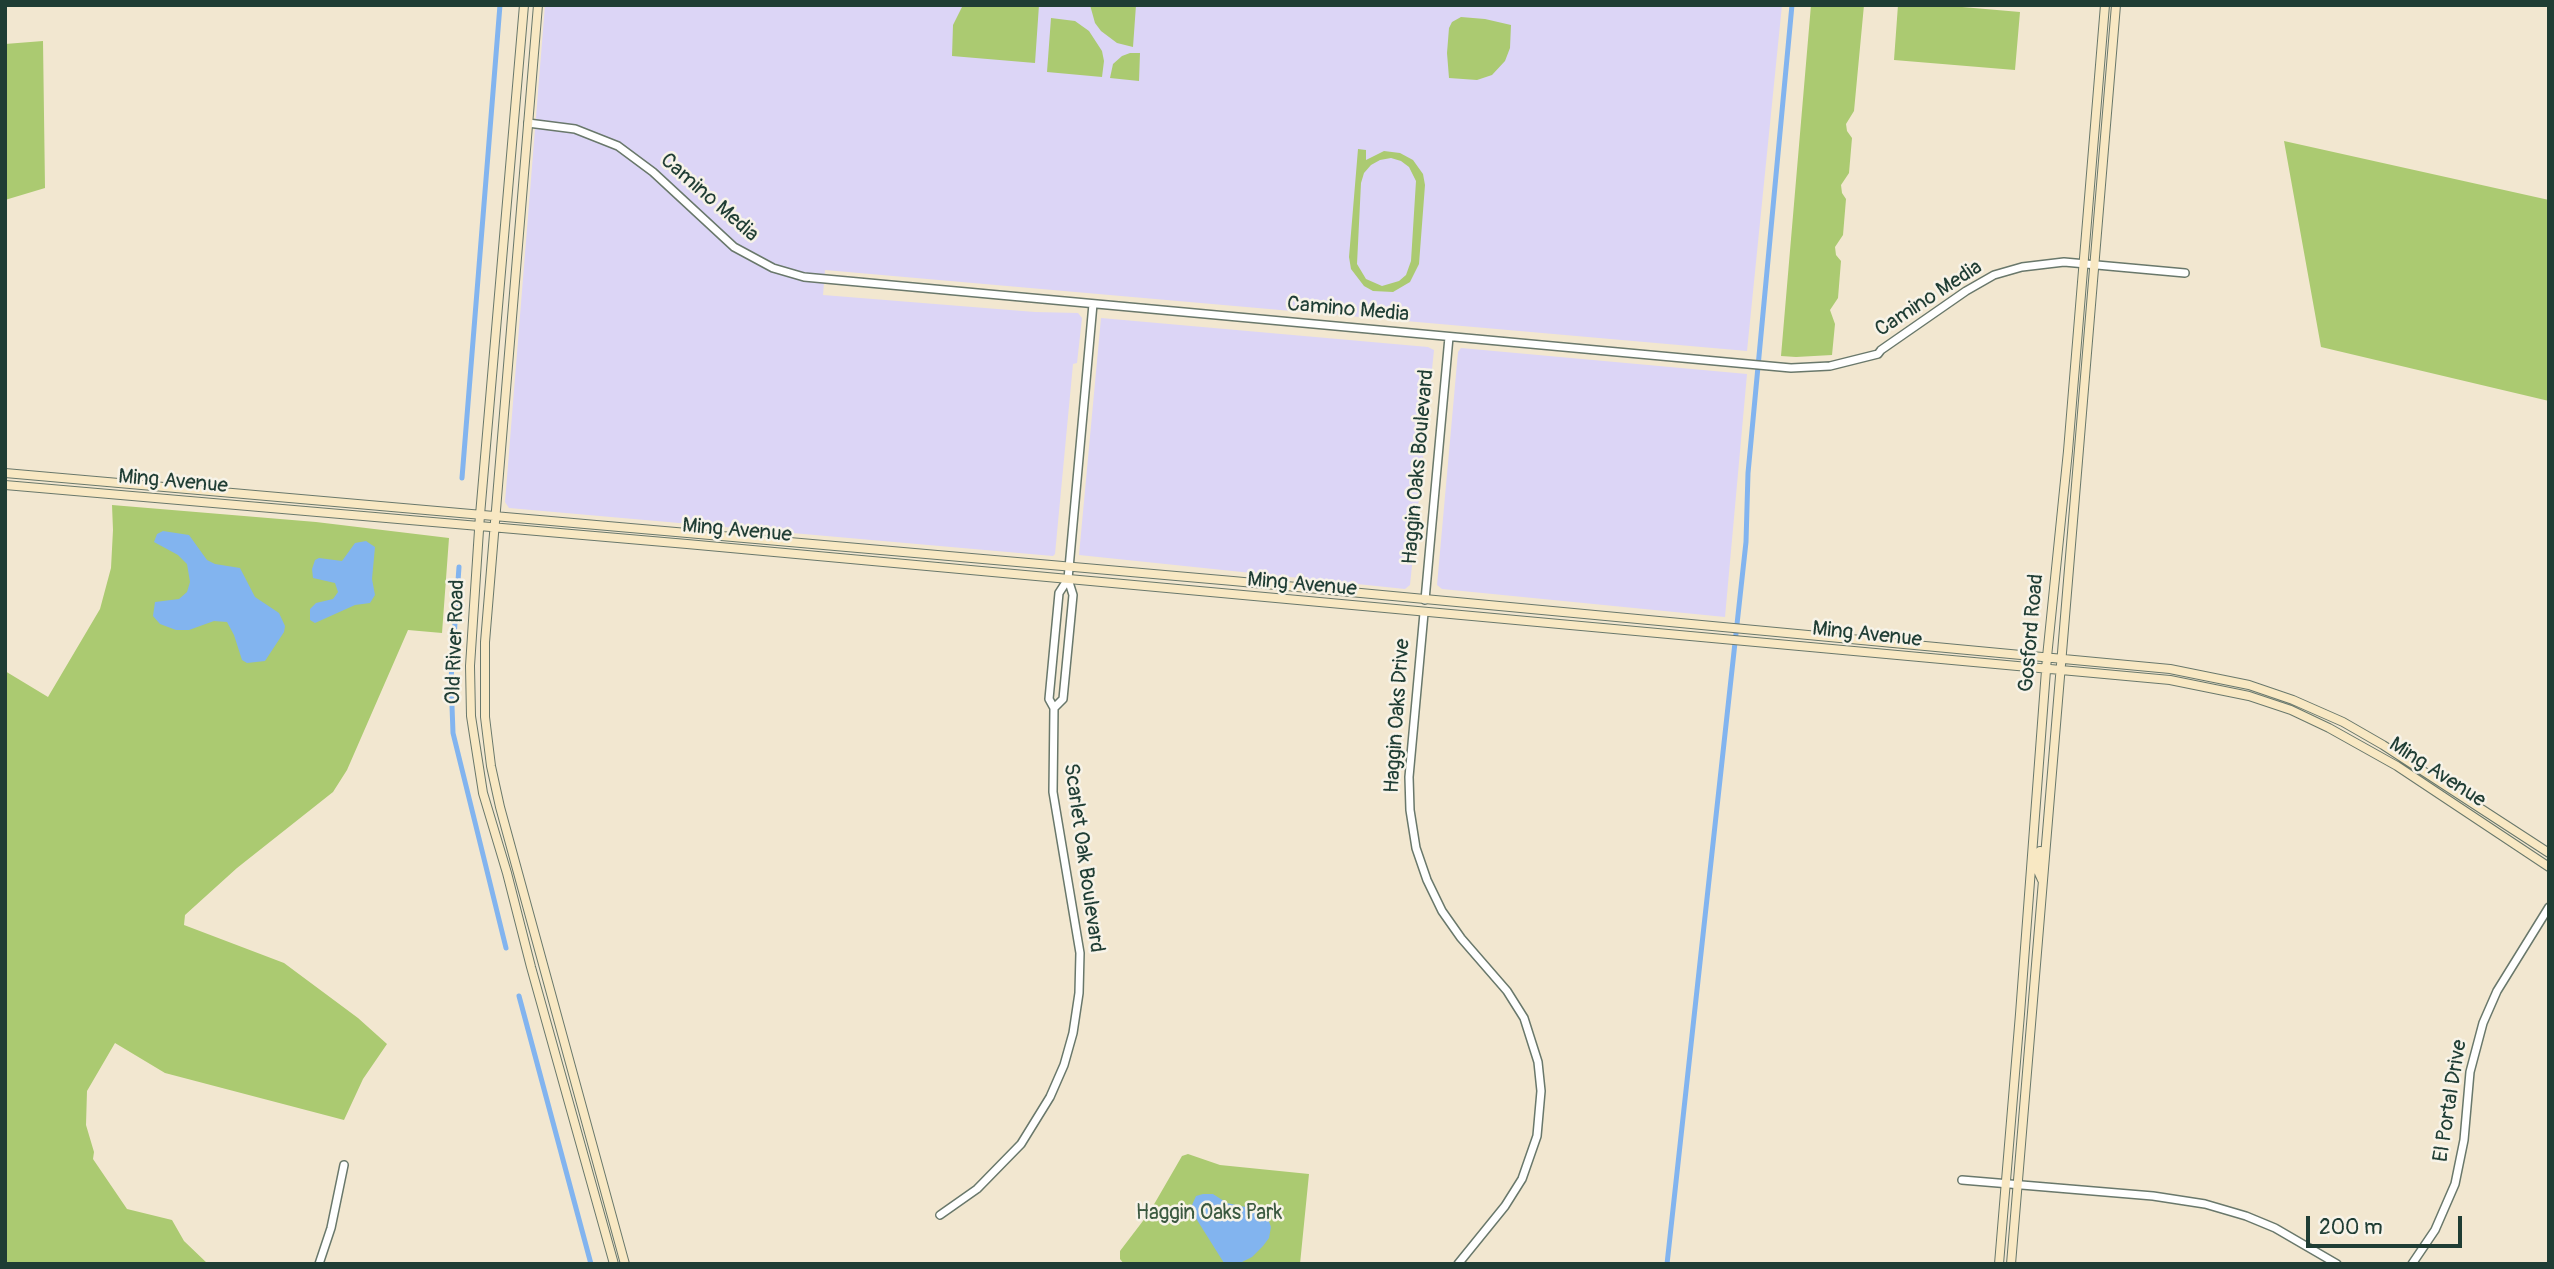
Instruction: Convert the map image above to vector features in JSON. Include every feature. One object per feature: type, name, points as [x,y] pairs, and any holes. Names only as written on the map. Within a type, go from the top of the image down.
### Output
[{"type":"main road","name":"Old River Road","points":[[524,5],[480,515],[470,666],[473,742],[483,793],[614,1264]]},
{"type":"main road","name":"Old River Road","points":[[538,5],[495,516],[484,667],[485,717],[491,766],[542,964],[625,1264]]},
{"type":"main road","name":"Gosford Road","points":[[1998,1264],[2046,668],[2105,5]]},
{"type":"main road","name":"Gosford Road","points":[[2011,1264],[2116,5]]},
{"type":"main road","name":"Ming Avenue","points":[[5,472],[1743,629],[2197,673],[2249,685],[2293,700],[2343,722],[2549,853]]},
{"type":"main road","name":"Ming Avenue","points":[[5,485],[1743,640],[2197,684],[2276,704],[2329,727],[2397,766],[2549,867]]},
{"type":"main road","points":[[1598,628],[1636,627],[1645,621]]},
{"type":"main road","points":[[2035,814],[2042,822],[2038,871],[2043,882]]},
{"type":"street","name":"Camino Media","points":[[528,123],[575,129],[618,146],[653,172],[734,247],[758,262],[788,273],[820,279],[1449,337],[1816,368],[1878,354],[1966,291],[1994,275],[2036,264],[2083,263],[2185,273]]},
{"type":"street","name":"Scarlet Oak Boulevard","points":[[1054,708],[1063,699],[1073,595],[1068,579],[1093,304]]},
{"type":"street","name":"Haggin Oaks Boulevard","points":[[1425,600],[1449,337]]},
{"type":"street","name":"Scarlet Oak Boulevard","points":[[940,1215],[992,1176],[1030,1131],[1058,1079],[1073,1033],[1079,993],[1080,953],[1053,792],[1054,708],[1049,699],[1059,593],[1068,579]]},
{"type":"street","name":"Haggin Oaks Drive","points":[[1424,613],[1409,777],[1410,810],[1416,848],[1442,911],[1516,1004],[1534,1046],[1541,1091],[1537,1136],[1522,1179],[1505,1206],[1458,1264]]},
{"type":"street","name":"El Portal Drive","points":[[2412,1264],[2435,1230],[2455,1184],[2464,1140],[2472,1064],[2483,1023],[2497,990],[2549,907]]},
{"type":"street","points":[[319,1264],[331,1228],[344,1165]]},
{"type":"street","points":[[1962,1180],[2164,1197],[2205,1204],[2276,1228],[2337,1264]]},
{"type":"shaded area","points":[[545,5],[1782,5],[1747,351],[825,270],[823,295],[1078,313],[1082,318],[1077,363],[1073,364],[1053,556],[509,508],[505,502]]},
{"type":"shaded area","points":[[1101,318],[1428,347],[1434,350],[1410,585],[1405,589],[1079,555]]},
{"type":"shaded area","points":[[1461,348],[1747,374],[1725,617],[1442,589],[1437,585],[1458,352]]},
{"type":"green space","points":[[963,5],[1039,5],[1035,63],[952,56],[953,25]]},
{"type":"green space","points":[[1090,5],[1136,5],[1133,47],[1117,43],[1101,31],[1095,23]]},
{"type":"green space","points":[[1811,5],[1864,5],[1854,111],[1846,124],[1852,138],[1849,173],[1841,185],[1846,199],[1843,235],[1835,247],[1836,255],[1841,261],[1838,298],[1830,310],[1835,324],[1832,355],[1796,357],[1781,356]]},
{"type":"green space","points":[[1898,5],[1939,5],[2020,12],[2015,70],[1894,60]]},
{"type":"green space","points":[[1461,17],[1511,25],[1510,48],[1505,61],[1492,75],[1477,80],[1449,78],[1449,28],[1452,22]]},
{"type":"green space","points":[[1051,18],[1075,21],[1089,31],[1102,51],[1102,77],[1047,72]]},
{"type":"green space","points":[[43,41],[45,188],[5,200],[5,44]]},
{"type":"green space","points":[[1130,53],[1140,53],[1139,81],[1110,78],[1113,64]]},
{"type":"green space","points":[[2284,141],[2549,200],[2549,401],[2321,347]]},
{"type":"green space","points":[[1358,149],[1366,150],[1366,160],[1384,151],[1400,153],[1413,160],[1423,174],[1425,185],[1419,264],[1410,282],[1393,292],[1373,291],[1364,286],[1351,269],[1349,257]],"holes":[[[1391,158],[1409,167],[1416,181],[1411,261],[1406,275],[1399,281],[1382,286],[1366,279],[1357,264],[1361,183],[1364,173],[1380,160]]]},
{"type":"green space","points":[[112,505],[316,522],[449,538],[442,633],[408,630],[347,770],[333,792],[237,868],[185,915],[184,925],[284,963],[358,1018],[387,1044],[363,1079],[344,1120],[165,1073],[115,1043],[87,1091],[86,1125],[94,1152],[93,1159],[127,1209],[172,1220],[184,1241],[208,1264],[5,1264],[5,671],[48,697],[100,609],[111,568]]},
{"type":"green space","name":"Haggin Oaks Park","points":[[1188,1154],[1220,1165],[1309,1174],[1300,1264],[1124,1264],[1120,1259],[1120,1251],[1149,1213],[1182,1156]]},
{"type":"water","points":[[163,531],[189,535],[207,560],[240,568],[255,597],[279,613],[285,626],[284,632],[265,661],[247,663],[242,660],[227,622],[214,621],[189,630],[176,630],[160,624],[153,616],[155,602],[179,599],[187,592],[190,582],[187,564],[178,555],[154,542],[157,534]]},
{"type":"water","points":[[366,541],[375,547],[372,579],[375,595],[370,603],[355,605],[315,623],[310,620],[310,609],[316,603],[333,599],[338,592],[335,583],[313,578],[315,560],[319,558],[342,561],[355,543]]},
{"type":"water","points":[[1213,1194],[1227,1203],[1259,1210],[1267,1216],[1271,1227],[1269,1238],[1252,1257],[1242,1262],[1224,1263],[1192,1212],[1196,1196]]},
{"type":"waterway","points":[[462,478],[500,5]]},
{"type":"waterway","points":[[1667,1264],[1746,542],[1748,473],[1792,5]]},
{"type":"waterway","points":[[459,567],[451,679],[453,733],[506,948]]},
{"type":"waterway","points":[[519,996],[591,1264]]}]
